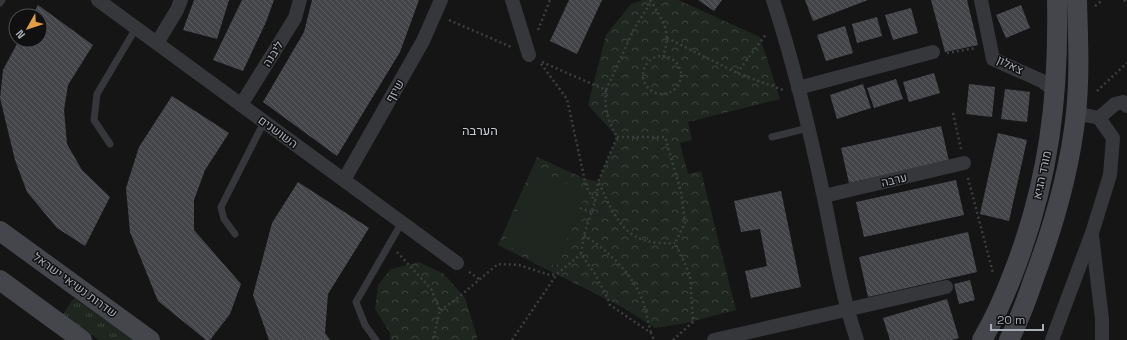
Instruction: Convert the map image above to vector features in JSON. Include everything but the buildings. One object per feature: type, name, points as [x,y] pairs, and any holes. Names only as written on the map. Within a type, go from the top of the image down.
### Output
[{"type":"street","name":"השושנים","points":[[98,0],[458,263]]},
{"type":"street","points":[[157,43],[177,10],[181,0]]},
{"type":"street","name":"ליבנה","points":[[242,105],[295,18],[300,0]]},
{"type":"street","name":"שיזף","points":[[344,180],[423,41],[442,0]]},
{"type":"street","points":[[512,0],[529,55]]},
{"type":"street","points":[[773,0],[779,17],[808,128],[824,196],[847,310],[857,340]]},
{"type":"street","name":"צאלון","points":[[981,0],[993,59],[1042,81],[1056,92]]},
{"type":"street","name":"מורד הגיא","points":[[982,340],[992,323],[1028,235],[1042,182],[1056,92],[1058,54],[1057,0]]},
{"type":"street","name":"מורד הגיא","points":[[1009,340],[1048,242],[1062,188],[1076,113],[1079,52],[1085,4]]},
{"type":"street","points":[[799,92],[933,52]]},
{"type":"street","points":[[1099,118],[1115,104],[1123,102],[1127,106]]},
{"type":"street","points":[[1052,340],[1092,233],[1110,175],[1114,138],[1099,118],[1076,113],[1053,118]]},
{"type":"street","name":"ערבה","points":[[824,196],[964,163]]},
{"type":"street","name":"שדרות נשיאי ישראל","points":[[0,231],[150,340]]},
{"type":"street","points":[[1092,233],[1102,319],[1102,340]]},
{"type":"street","points":[[0,280],[82,340]]},
{"type":"street","points":[[714,340],[946,287]]},
{"type":"lane","points":[[110,144],[94,120],[97,94],[136,28]]},
{"type":"lane","points":[[235,234],[224,219],[221,207],[264,122]]},
{"type":"lane","points":[[772,137],[808,128]]},
{"type":"lane","points":[[376,340],[365,325],[356,302],[402,222]]},
{"type":"path","points":[[435,14],[529,55],[550,0]]},
{"type":"path","points":[[1085,4],[1103,0]]},
{"type":"path","points":[[1124,0],[1127,4]]},
{"type":"path","points":[[617,136],[610,123],[605,104],[606,90],[634,29],[651,1],[663,20],[668,42],[663,56]]},
{"type":"path","points":[[737,72],[779,17]]},
{"type":"path","points":[[667,38],[737,72],[799,92]]},
{"type":"path","points":[[933,52],[945,53],[990,46]]},
{"type":"path","points":[[663,56],[674,61],[681,72],[679,84],[675,89],[664,94],[652,91],[644,82],[644,70],[651,60],[663,56]]},
{"type":"path","points":[[595,202],[586,186],[567,98],[537,59],[606,90]]},
{"type":"path","points":[[1094,93],[1127,63]]},
{"type":"path","points":[[952,113],[994,276]]},
{"type":"path","points":[[512,340],[558,274],[581,254],[584,235],[595,202],[598,182],[617,136]]},
{"type":"path","points":[[617,136],[665,137],[681,192],[685,223],[675,243]]},
{"type":"path","points":[[598,182],[616,219],[637,239],[660,244],[675,243]]},
{"type":"path","points":[[580,208],[592,212]]},
{"type":"path","points":[[584,235],[604,247],[632,281],[642,299],[654,340]]},
{"type":"path","points":[[673,340],[693,322],[690,274],[675,243]]},
{"type":"path","points":[[388,244],[431,290],[440,310],[433,340]]},
{"type":"path","points":[[581,254],[595,274],[610,305],[651,333]]},
{"type":"path","points":[[440,310],[498,264],[519,265],[550,275],[558,274]]},
{"type":"green space","points":[[643,0],[678,0],[760,37],[780,99],[688,122],[692,140],[680,143],[688,174],[701,171],[736,310],[686,323],[655,328],[624,308],[498,245],[537,157],[581,177],[598,182],[617,137],[588,105],[606,35],[631,4]]},
{"type":"green space","points":[[534,170],[587,192],[556,266],[504,244]]},
{"type":"green space","points":[[419,262],[444,274],[465,298],[477,337],[476,340],[390,340],[390,333],[375,309],[378,285],[391,269]]},
{"type":"green space","points":[[74,298],[133,340],[99,340],[63,314]]},
{"type":"district","name":"הערבה","points":[[480,130]]}]
